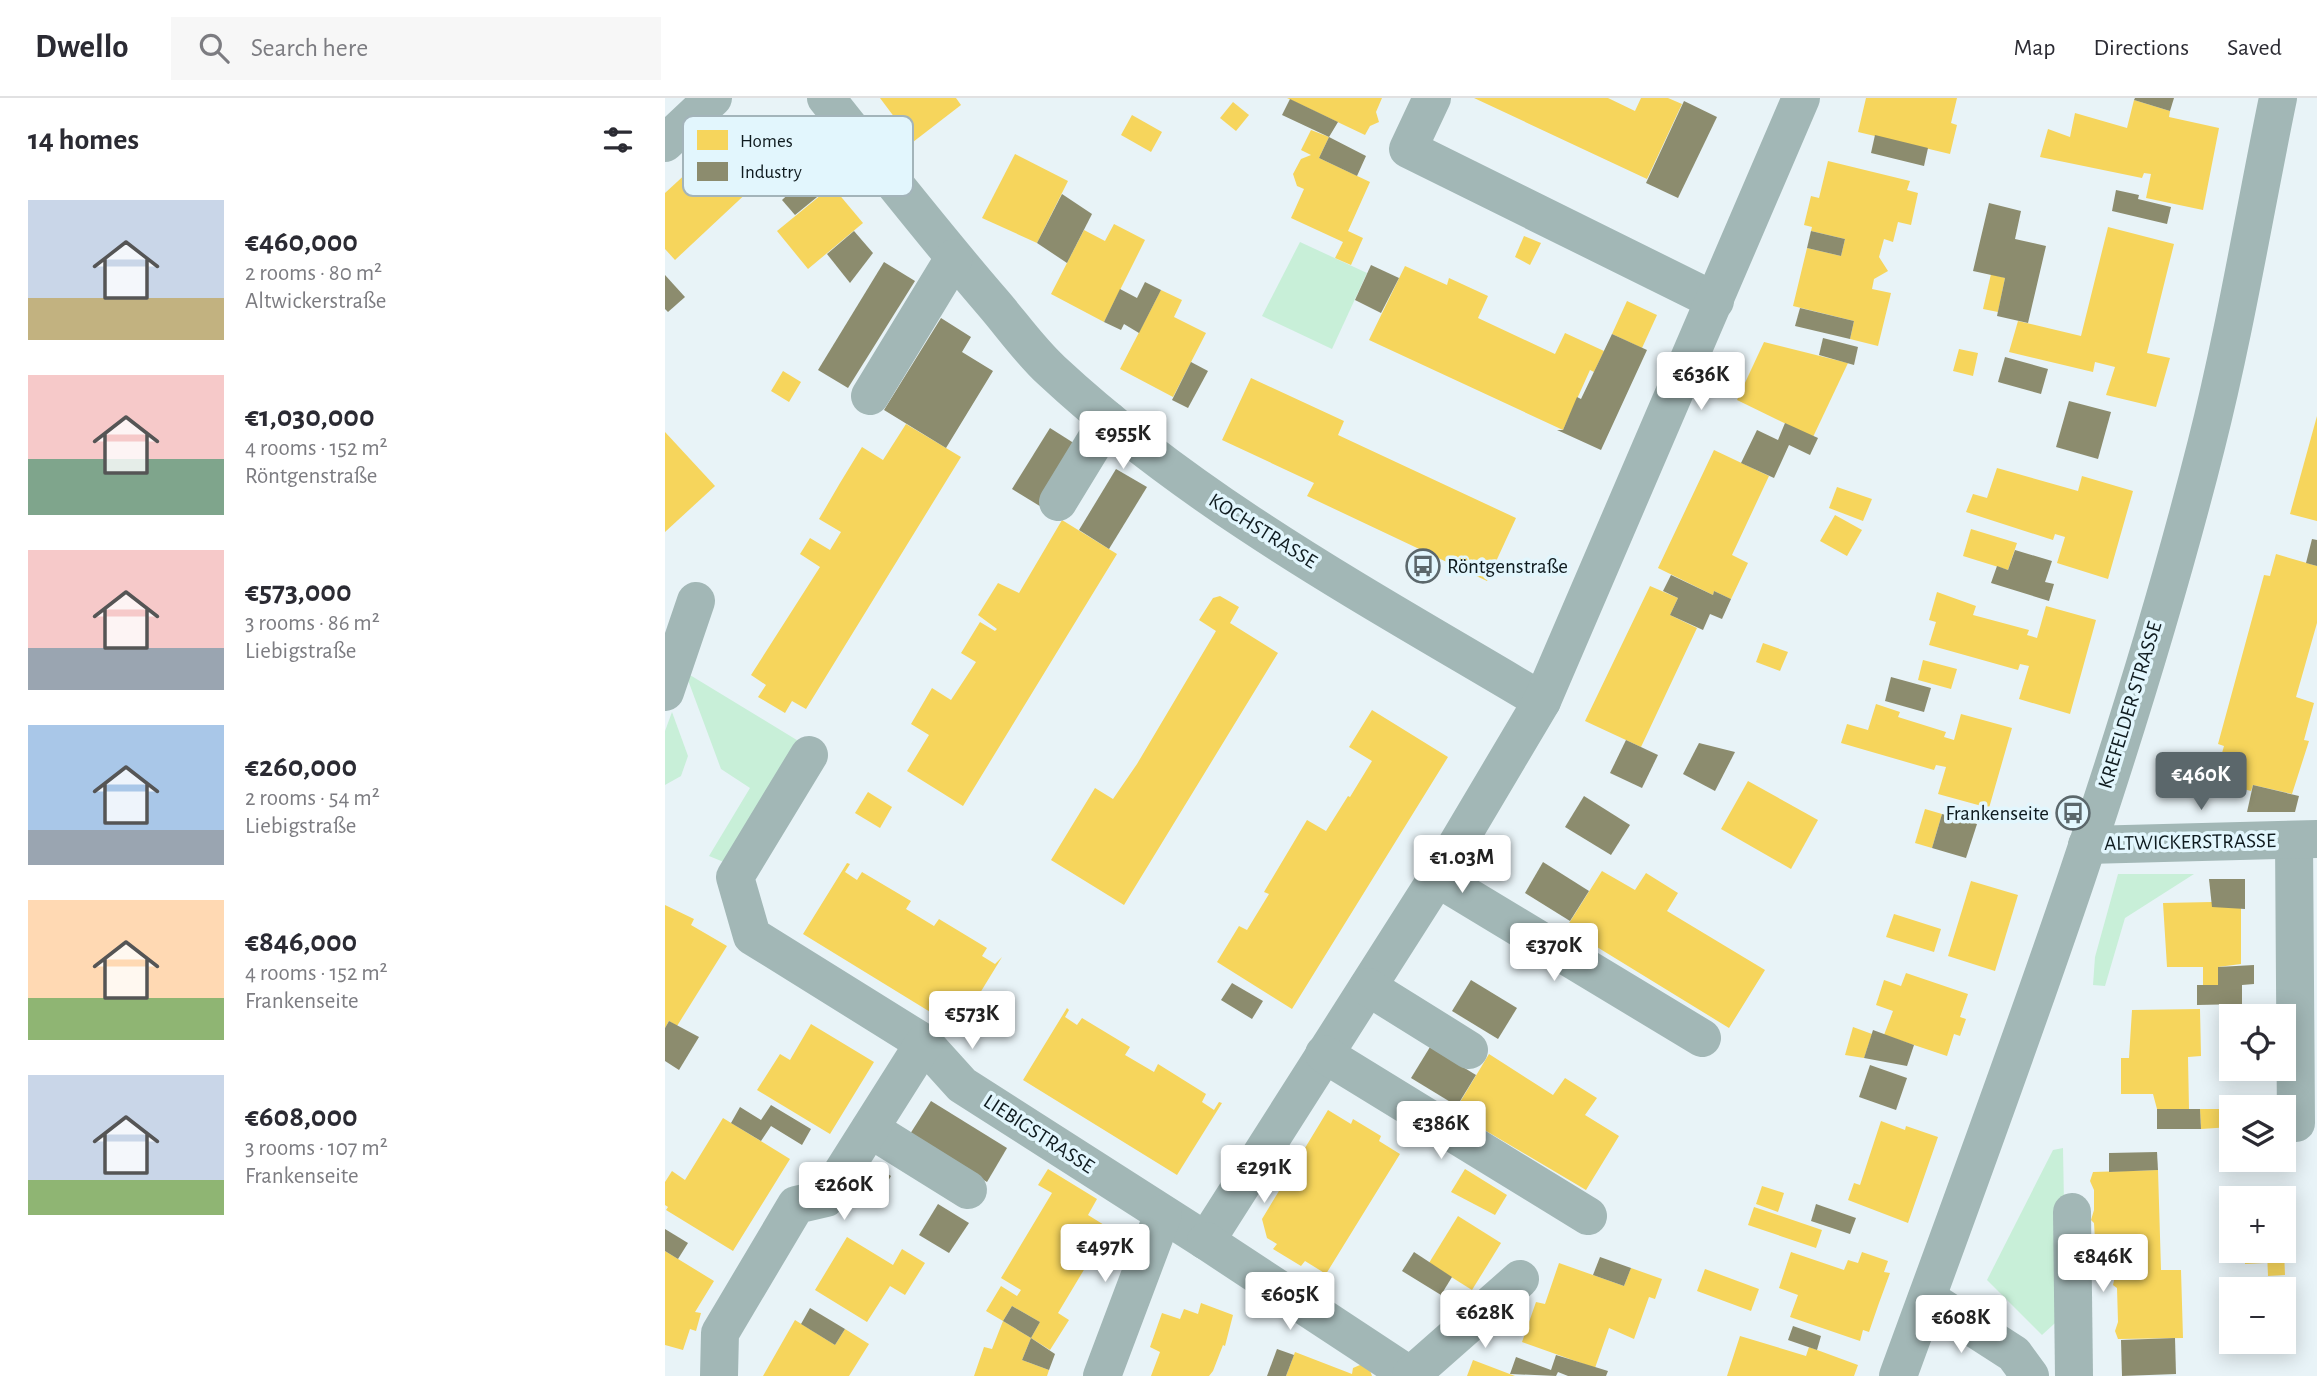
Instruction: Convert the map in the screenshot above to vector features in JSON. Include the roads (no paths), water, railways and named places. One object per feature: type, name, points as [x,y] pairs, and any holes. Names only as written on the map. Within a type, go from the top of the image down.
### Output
[{"type":"street","points":[[694,116],[713,98]]},
{"type":"street","name":"KOCHSTRASSE","points":[[826,98],[840,116]]},
{"type":"street","points":[[1432,98],[1408,149],[1715,301]]},
{"type":"street","points":[[1206,1241],[1437,878],[1542,701],[1801,98]]},
{"type":"street","name":"KREFELDER STRASSE","points":[[1898,1376],[2087,845],[2155,627],[2206,445],[2278,98]]},
{"type":"street","points":[[665,143],[683,126]]},
{"type":"street","name":"KOCHSTRASSE","points":[[904,196],[1049,368],[1108,420],[1191,485],[1349,586],[1542,701]]},
{"type":"street","points":[[870,396],[954,258]]},
{"type":"street","points":[[1058,502],[1108,420]]},
{"type":"street","points":[[665,692],[696,601]]},
{"type":"street","name":"LIEBIGSTRASSE","points":[[809,755],[735,877],[751,936],[924,1043],[962,1085],[1163,1214]]},
{"type":"street","name":"ALTWICKERSTRASSE","points":[[2087,845],[2305,840],[2296,1123]]},
{"type":"street","points":[[1437,878],[1702,1038]]},
{"type":"street","points":[[1368,987],[1469,1050]]},
{"type":"street","points":[[719,1376],[720,1333],[796,1205],[826,1198],[924,1043]]},
{"type":"street","points":[[1324,1055],[1588,1216]]},
{"type":"street","points":[[870,1129],[968,1190]]},
{"type":"street","points":[[2072,1212],[2074,1376]]},
{"type":"street","points":[[1102,1376],[1163,1214],[1411,1376],[1520,1279]]},
{"type":"street","points":[[1927,1298],[2014,1354],[2029,1376]]},
{"type":"place","name":"Röntgenstraße","points":[[1423,566]]},
{"type":"place","name":"Frankenseite","points":[[2073,813]]}]
